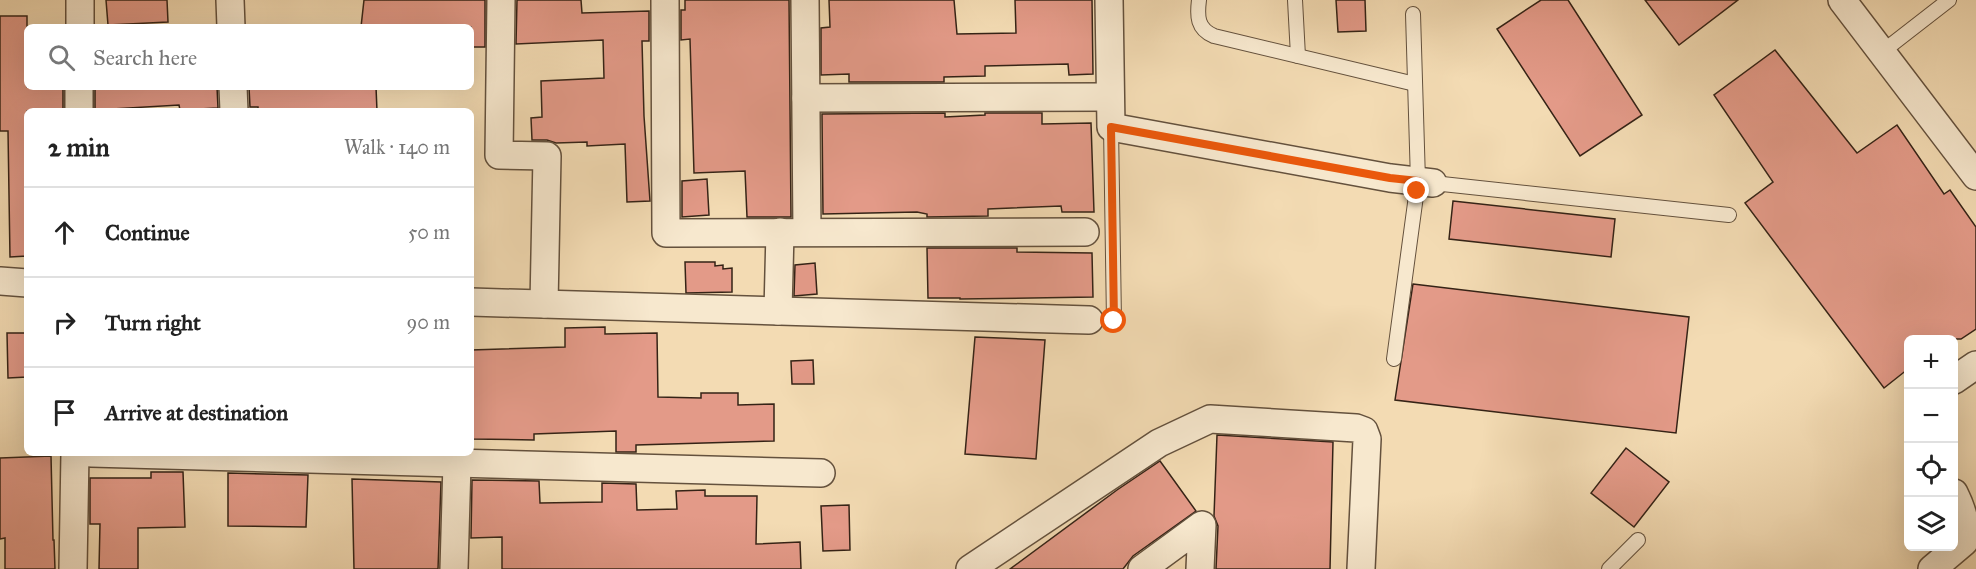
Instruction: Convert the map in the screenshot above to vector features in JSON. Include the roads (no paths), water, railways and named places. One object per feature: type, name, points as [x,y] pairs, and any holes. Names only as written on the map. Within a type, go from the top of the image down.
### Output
[{"type":"street","points":[[80,0],[80,24]]},
{"type":"street","points":[[230,0],[231,24]]},
{"type":"street","points":[[501,0],[499,155],[547,156],[544,304]]},
{"type":"street","points":[[665,0],[666,233],[1085,232]]},
{"type":"street","points":[[805,0],[807,232]]},
{"type":"street","points":[[1109,0],[1111,127],[1390,178],[1425,182]]},
{"type":"street","points":[[1842,0],[1976,176]]},
{"type":"street","points":[[79,90],[79,108]]},
{"type":"street","points":[[233,90],[234,108]]},
{"type":"street","points":[[806,98],[1110,97]]},
{"type":"street","points":[[778,311],[780,232]]},
{"type":"street","points":[[0,281],[24,283]]},
{"type":"street","points":[[474,302],[1101,320]]},
{"type":"street","points":[[1958,377],[1976,365]]},
{"type":"street","points":[[970,569],[1159,443],[1210,419],[1356,428],[1364,431],[1367,439],[1361,569]]},
{"type":"street","points":[[73,569],[75,456]]},
{"type":"street","points":[[306,456],[389,457],[457,463],[821,473]]},
{"type":"street","points":[[454,569],[457,463]]},
{"type":"street","points":[[1932,569],[1964,542],[1966,531],[1963,498]]},
{"type":"street","points":[[1142,569],[1202,525],[1200,569]]},
{"type":"lane","points":[[1199,0],[1197,12],[1199,24],[1206,32],[1415,84]]},
{"type":"lane","points":[[1295,0],[1298,56]]},
{"type":"lane","points":[[1882,52],[1949,0]]},
{"type":"lane","points":[[1394,359],[1425,182],[1415,84],[1413,14]]},
{"type":"lane","points":[[1101,320],[1111,127]]},
{"type":"lane","points":[[1425,182],[1729,215]]},
{"type":"lane","points":[[1609,569],[1638,540]]}]
